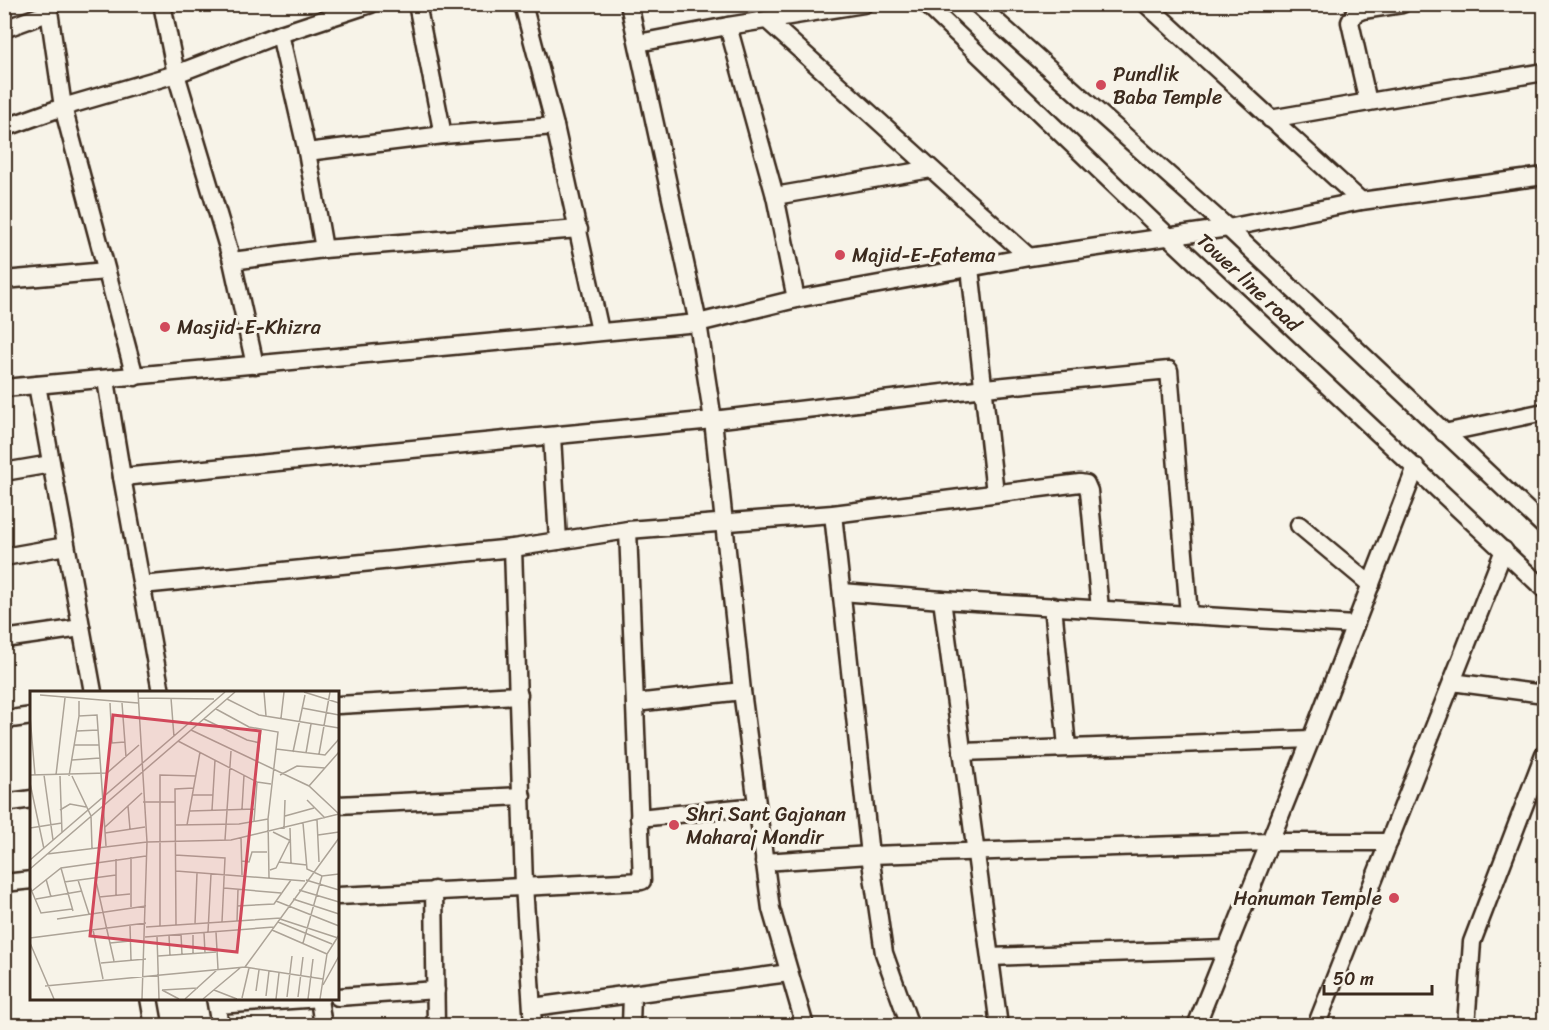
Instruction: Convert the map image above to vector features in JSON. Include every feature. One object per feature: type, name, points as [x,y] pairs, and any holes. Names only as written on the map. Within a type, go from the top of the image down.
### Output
[{"type":"street","points":[[162,4],[176,74],[232,261],[255,365]]},
{"type":"street","points":[[4,128],[63,107],[176,74],[280,34],[371,4]]},
{"type":"street","points":[[417,4],[443,135]]},
{"type":"street","points":[[523,4],[555,126],[600,331]]},
{"type":"street","points":[[628,4],[698,323],[713,420],[742,691],[771,909],[805,1026]]},
{"type":"street","points":[[638,44],[728,26],[864,4]]},
{"type":"street","name":"Tower line road","points":[[926,4],[1169,237],[1545,589]]},
{"type":"street","points":[[977,4],[1228,228],[1545,526]]},
{"type":"street","points":[[1146,4],[1361,201]]},
{"type":"street","points":[[1368,102],[1350,22],[1354,14],[1363,10],[1402,4]]},
{"type":"street","points":[[4,29],[48,9],[63,107],[135,377]]},
{"type":"street","points":[[768,21],[1029,257]]},
{"type":"street","points":[[728,26],[775,196],[796,299]]},
{"type":"street","points":[[280,34],[307,152],[324,249]]},
{"type":"street","points":[[1270,119],[1545,72]]},
{"type":"street","points":[[307,152],[443,135],[555,126]]},
{"type":"street","points":[[775,196],[932,169]]},
{"type":"street","points":[[4,388],[698,323],[796,299],[1029,257],[1228,228],[1361,201],[1545,176]]},
{"type":"street","points":[[232,261],[324,249],[579,229]]},
{"type":"street","points":[[970,268],[995,493]]},
{"type":"street","points":[[4,280],[106,271]]},
{"type":"street","points":[[122,477],[713,420],[985,388],[1169,370],[1189,615]]},
{"type":"street","points":[[106,380],[161,691]]},
{"type":"street","points":[[37,385],[93,691]]},
{"type":"street","points":[[1444,433],[1545,412]]},
{"type":"street","points":[[552,436],[558,541]]},
{"type":"street","points":[[4,472],[51,464]]},
{"type":"street","points":[[1196,1026],[1311,739],[1416,467]]},
{"type":"street","points":[[142,585],[513,548],[628,530],[833,514],[1080,483],[1086,484],[1089,491],[1100,609]]},
{"type":"street","points":[[833,514],[870,855],[884,953],[910,1026]]},
{"type":"street","points":[[1299,525],[1371,585]]},
{"type":"street","points":[[339,896],[642,881],[628,530]]},
{"type":"street","points":[[4,557],[66,546]]},
{"type":"street","points":[[513,548],[525,885],[533,1026]]},
{"type":"street","points":[[1316,1026],[1504,550]]},
{"type":"street","points":[[842,592],[1355,625]]},
{"type":"street","points":[[942,600],[999,1026]]},
{"type":"street","points":[[1053,606],[1067,747]]},
{"type":"street","points":[[4,639],[81,628]]},
{"type":"street","points":[[1452,682],[1545,694]]},
{"type":"street","points":[[635,703],[742,691]]},
{"type":"street","points":[[339,705],[519,695]]},
{"type":"street","points":[[4,720],[30,716]]},
{"type":"street","points":[[962,752],[1311,739]]},
{"type":"street","points":[[1466,1026],[1472,942],[1545,754]]},
{"type":"street","points":[[339,805],[522,796]]},
{"type":"street","points":[[4,803],[30,799]]},
{"type":"street","points":[[639,818],[757,806]]},
{"type":"street","points":[[764,862],[870,855],[1270,842],[1389,842]]},
{"type":"street","points":[[4,883],[30,880]]},
{"type":"street","points":[[434,890],[436,1026]]},
{"type":"street","points":[[990,957],[1227,949]]},
{"type":"street","points":[[532,1007],[789,973]]},
{"type":"street","points":[[339,997],[436,990]]},
{"type":"street","points":[[631,1026],[632,994]]},
{"type":"street","points":[[148,1000],[154,1026]]},
{"type":"street","points":[[220,1026],[216,1002],[285,1000]]},
{"type":"street","points":[[320,1000],[323,1026]]},
{"type":"place","name":"Pundlik Baba Temple","points":[[1101,85]]},
{"type":"place","name":"Majid-E-Fatema","points":[[840,255]]},
{"type":"place","name":"Masjid-E-Khizra","points":[[165,327]]},
{"type":"place","name":"Shri Sant Gajanan Maharaj Mandir","points":[[674,825]]},
{"type":"place","name":"Hanuman Temple","points":[[1394,898]]}]
